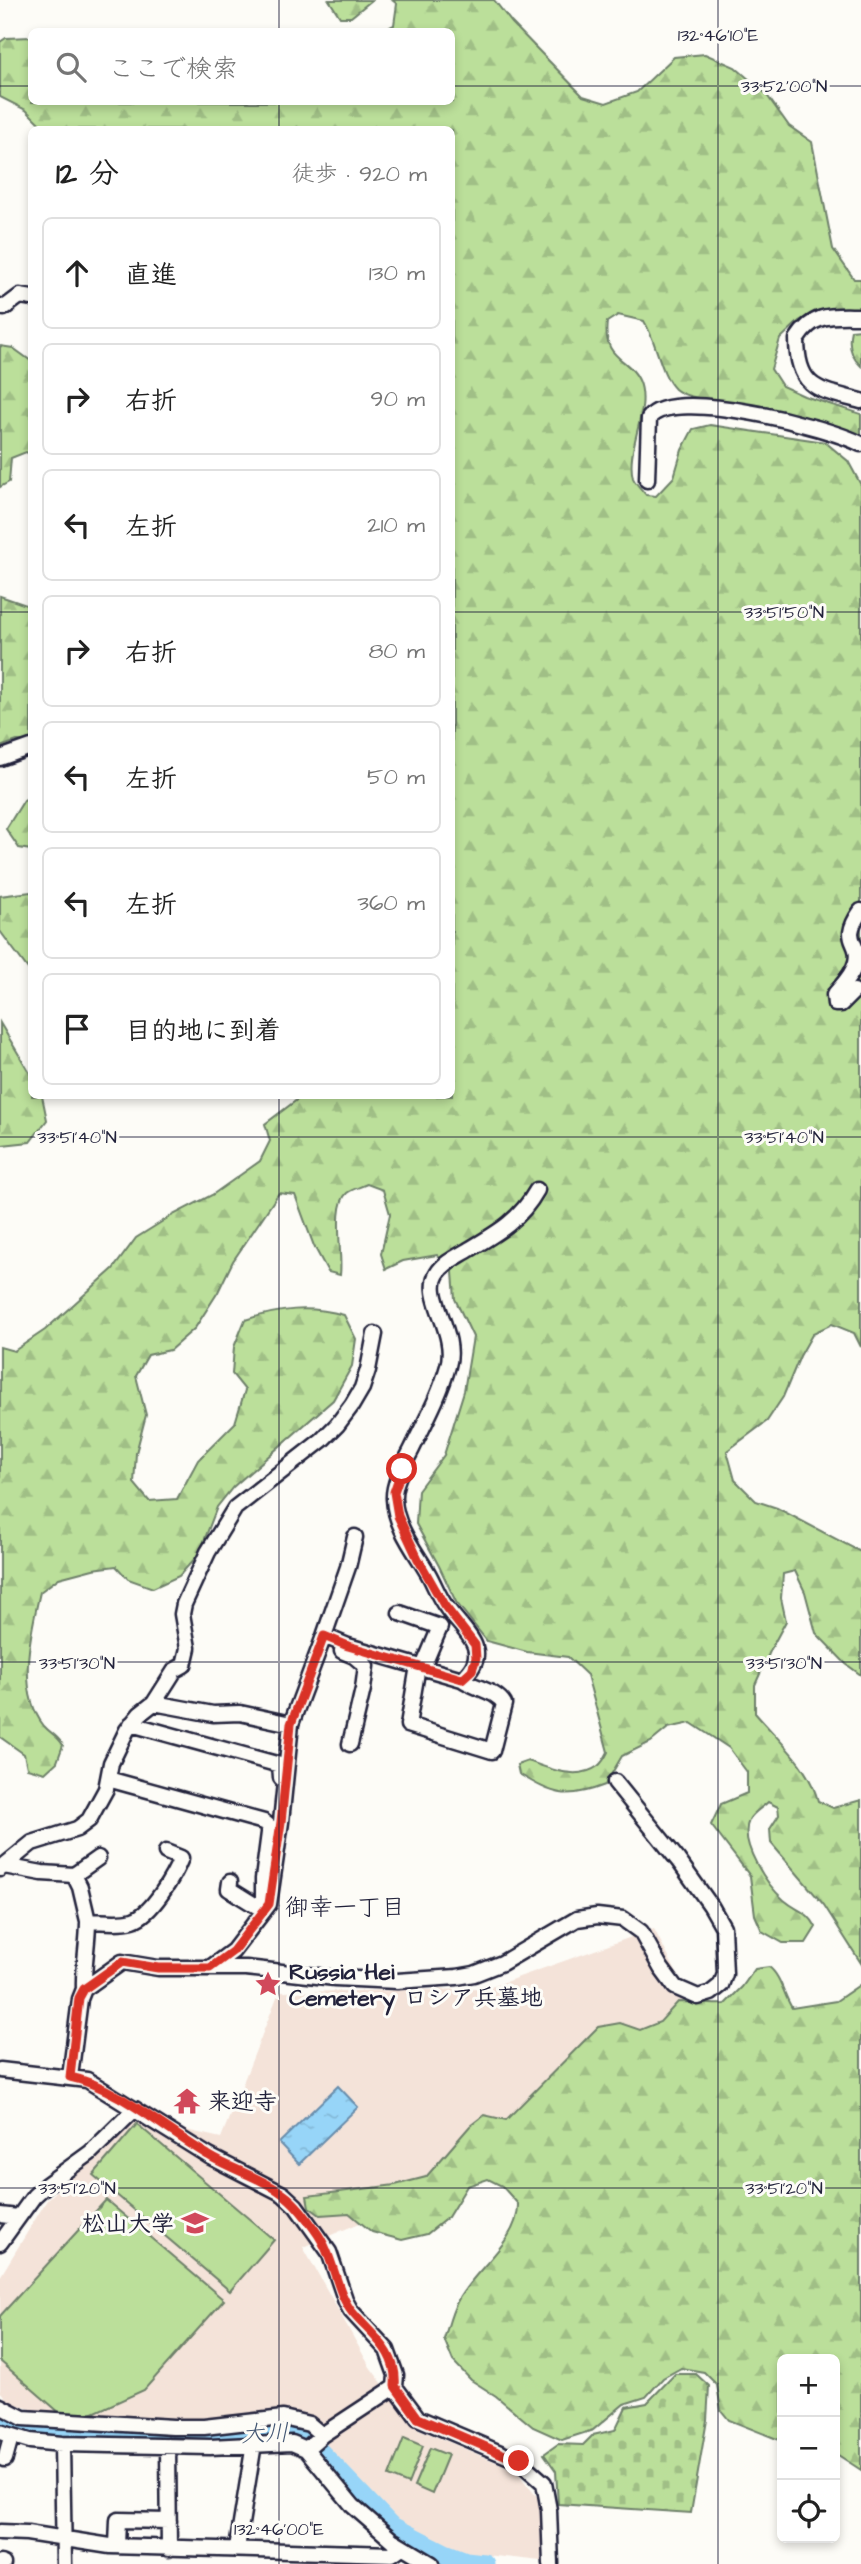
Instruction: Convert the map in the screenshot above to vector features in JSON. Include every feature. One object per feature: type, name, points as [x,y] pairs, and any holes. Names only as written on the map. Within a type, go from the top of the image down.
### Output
[{"type":"street","points":[[0,306],[4,308],[20,296],[28,297]]},
{"type":"street","points":[[861,316],[825,316],[812,321],[797,339],[799,363],[813,385],[823,392],[861,401]]},
{"type":"street","points":[[647,480],[649,418],[653,412],[662,408],[754,412],[822,429],[861,444]]},
{"type":"street","points":[[0,758],[28,748]]},
{"type":"street","points":[[854,991],[841,1004],[835,1004],[834,995],[857,962],[857,953],[849,933],[861,911]]},
{"type":"street","points":[[462,1679],[472,1670],[476,1658],[475,1645],[444,1605],[418,1559],[398,1516],[394,1492],[432,1407],[451,1354],[450,1337],[433,1288],[436,1275],[446,1263],[495,1234],[516,1218],[526,1209],[537,1190]]},
{"type":"street","points":[[2,1868],[33,1843],[77,1829],[89,1820],[106,1789],[116,1749],[131,1724],[154,1703],[175,1670],[184,1665],[188,1648],[182,1614],[184,1604],[217,1536],[235,1508],[337,1425],[362,1388],[375,1334]]},
{"type":"street","points":[[210,1968],[233,1951],[269,1904],[291,1724],[348,1567],[355,1537]]},
{"type":"street","points":[[323,1638],[348,1646],[420,1667],[462,1679],[471,1686],[500,1697],[504,1704],[492,1751],[408,1725],[420,1667],[440,1627],[400,1614]]},
{"type":"street","points":[[323,1638],[366,1666],[350,1744]]},
{"type":"street","points":[[154,1703],[214,1714],[240,1713],[291,1724]]},
{"type":"street","points":[[131,1724],[280,1765],[281,1822]]},
{"type":"street","points":[[108,1779],[264,1822],[269,1826],[263,1879],[263,1910]]},
{"type":"street","points":[[70,2077],[79,1998],[84,1989],[122,1962],[158,1968],[246,1968],[335,1978],[397,1981],[457,1977],[474,1974],[502,1963],[577,1919],[597,1916],[622,1919],[640,1932],[675,1987],[698,1997],[711,1993],[721,1985],[725,1974],[723,1927],[678,1860],[615,1782]]},
{"type":"street","points":[[88,1921],[133,1920],[144,1914],[156,1900],[181,1858],[166,1852]]},
{"type":"street","points":[[2,1868],[75,1875],[98,1858]]},
{"type":"street","points":[[75,1875],[88,1921],[88,1941],[83,1968],[84,1989]]},
{"type":"street","points":[[230,1882],[229,1889],[263,1910]]},
{"type":"street","points":[[0,2070],[70,2077],[96,2084],[209,2156],[283,2194],[317,2232],[329,2252],[346,2302],[387,2350],[396,2375],[395,2386],[418,2418],[519,2461],[544,2483],[549,2510],[551,2563]]},
{"type":"street","points":[[0,2242],[46,2185],[90,2153],[135,2109]]},
{"type":"street","points":[[0,2215],[18,2217]]},
{"type":"street","points":[[5,2459],[6,2434],[62,2444],[210,2447],[314,2442],[395,2386]]},
{"type":"street","points":[[0,2406],[23,2418],[173,2427],[204,2427],[283,2418],[309,2424],[314,2442],[353,2506],[395,2555]]},
{"type":"street","points":[[62,2444],[64,2564]]},
{"type":"street","points":[[232,2564],[254,2444]]},
{"type":"street","points":[[168,2446],[169,2549]]},
{"type":"street","points":[[117,2546],[118,2520],[169,2521]]},
{"type":"street","points":[[0,2532],[27,2533],[117,2546],[395,2555],[432,2564]]},
{"type":"shaded area","name":"松山大学","points":[[654,1929],[726,2068],[303,2247],[370,2367],[416,2428],[516,2471],[541,2502],[541,2561],[467,2553],[402,2525],[292,2414],[210,2421],[55,2417],[9,2402],[0,2391],[0,2277],[47,2200],[133,2118],[221,2138],[279,1992],[485,1989]]},
{"type":"green space","points":[[329,0],[372,0],[351,17],[340,17]]},
{"type":"green space","points":[[392,0],[494,0],[512,23],[583,96],[606,103],[637,92],[674,57],[705,54],[735,67],[766,94],[789,126],[812,142],[833,249],[854,279],[861,279],[861,310],[817,311],[799,321],[780,339],[771,369],[782,386],[861,414],[861,440],[771,412],[679,392],[666,375],[644,321],[618,315],[607,322],[607,334],[613,351],[635,373],[642,391],[641,416],[631,466],[634,480],[646,495],[656,496],[674,477],[682,450],[693,429],[710,425],[825,442],[848,461],[861,485],[861,1347],[854,1333],[832,1324],[813,1333],[783,1397],[767,1421],[727,1451],[735,1480],[756,1501],[777,1508],[861,1552],[861,1675],[846,1664],[816,1633],[805,1592],[795,1571],[783,1574],[781,1598],[786,1621],[755,1685],[755,1713],[783,1743],[808,1776],[818,1801],[833,1808],[861,1800],[861,1963],[824,1905],[771,1843],[770,1829],[779,1815],[778,1807],[768,1802],[749,1820],[747,1829],[751,1852],[763,1875],[777,1893],[806,1914],[816,1927],[806,1943],[783,1943],[762,1931],[755,1915],[750,1876],[711,1825],[721,1804],[747,1793],[747,1772],[729,1748],[691,1723],[668,1728],[651,1742],[622,1756],[605,1785],[592,1790],[560,1793],[542,1787],[519,1774],[517,1765],[528,1761],[563,1772],[582,1773],[598,1766],[608,1752],[587,1675],[568,1657],[527,1652],[487,1641],[456,1602],[416,1524],[418,1490],[444,1455],[464,1391],[473,1337],[455,1299],[453,1272],[437,1255],[403,1261],[386,1269],[381,1254],[390,1214],[383,1190],[367,1184],[347,1193],[340,1209],[340,1275],[328,1272],[314,1246],[295,1195],[279,1193],[233,1261],[218,1292],[195,1328],[170,1350],[148,1355],[136,1376],[146,1415],[136,1453],[134,1483],[149,1501],[177,1499],[198,1460],[235,1423],[245,1390],[232,1374],[234,1347],[245,1320],[270,1313],[306,1309],[344,1315],[356,1339],[352,1366],[333,1400],[233,1487],[217,1507],[199,1554],[179,1576],[153,1588],[128,1579],[116,1566],[59,1578],[40,1592],[28,1661],[30,1696],[35,1712],[44,1726],[63,1745],[57,1762],[45,1773],[27,1768],[24,1754],[0,1737],[0,1347],[14,1351],[45,1330],[113,1269],[136,1238],[212,1195],[260,1161],[270,1141],[265,1124],[298,1099],[455,1099],[455,126],[42,126],[26,110],[0,97],[0,42],[6,38],[28,37],[28,105],[455,105],[455,28],[388,28],[394,25],[397,4]]},
{"type":"green space","points":[[861,329],[861,366],[852,354],[850,340],[851,330]]},
{"type":"green space","points":[[0,346],[13,348],[28,359],[28,453],[11,458],[9,482],[0,487]]},
{"type":"green space","points":[[0,596],[28,606],[28,741],[17,741],[0,747]]},
{"type":"green space","points":[[28,798],[28,850],[19,848],[6,829]]},
{"type":"green space","points":[[28,892],[28,969],[0,931],[0,896]]},
{"type":"green space","points":[[0,1023],[28,1070],[28,1099],[43,1099],[47,1120],[30,1142],[0,1145]]},
{"type":"green space","points":[[769,1967],[777,1976],[792,2008],[836,2001],[861,1984],[861,2470],[840,2456],[840,2354],[777,2354],[777,2439],[729,2420],[721,2410],[717,2385],[704,2372],[681,2368],[663,2378],[646,2397],[624,2404],[593,2430],[562,2440],[533,2427],[496,2396],[471,2380],[453,2361],[444,2339],[453,2311],[464,2290],[511,2231],[518,2204],[502,2186],[488,2179],[467,2186],[448,2217],[427,2234],[402,2240],[372,2232],[349,2213],[320,2215],[309,2207],[307,2196],[395,2185],[426,2177],[470,2126],[484,2115],[506,2120],[598,2027],[620,2023],[640,2030],[660,2022],[678,2002],[725,2004],[755,1969]]},
{"type":"green space","points":[[137,2124],[274,2240],[230,2291],[93,2175]]},
{"type":"green space","points":[[106,2200],[224,2300],[144,2390],[89,2415],[60,2413],[0,2361],[0,2316]]},
{"type":"green space","points":[[675,2374],[696,2374],[709,2386],[707,2420],[691,2513],[558,2504],[556,2471],[544,2454],[558,2444],[583,2445],[593,2435],[615,2430],[626,2407],[647,2403]]},
{"type":"green space","points":[[404,2438],[423,2446],[408,2484],[389,2476]]},
{"type":"green space","points":[[430,2448],[448,2455],[432,2494],[414,2486]]},
{"type":"water","points":[[338,2086],[358,2107],[299,2164],[279,2143]]},
{"type":"waterway","name":"大川","points":[[0,2416],[25,2429],[70,2432],[218,2436],[285,2429],[300,2432],[390,2526],[445,2554],[466,2562],[484,2564]]},
{"type":"place","name":"Russia Hei Cemetery ロシア兵墓地","points":[[268,1984]]},
{"type":"place","name":"来迎寺","points":[[187,2101]]},
{"type":"place","name":"松山大学","points":[[195,2223]]},
{"type":"district","name":"御幸一丁目","points":[[345,1907]]},
{"type":"route","points":[[402,1469],[394,1492],[398,1516],[444,1605],[475,1645],[476,1658],[472,1670],[462,1679],[399,1662],[324,1636],[291,1724],[269,1904],[233,1951],[210,1968],[158,1968],[122,1962],[84,1989],[79,1998],[70,2077],[96,2084],[209,2156],[283,2194],[317,2232],[329,2252],[346,2302],[387,2350],[396,2375],[395,2386],[418,2418],[519,2461]]}]
